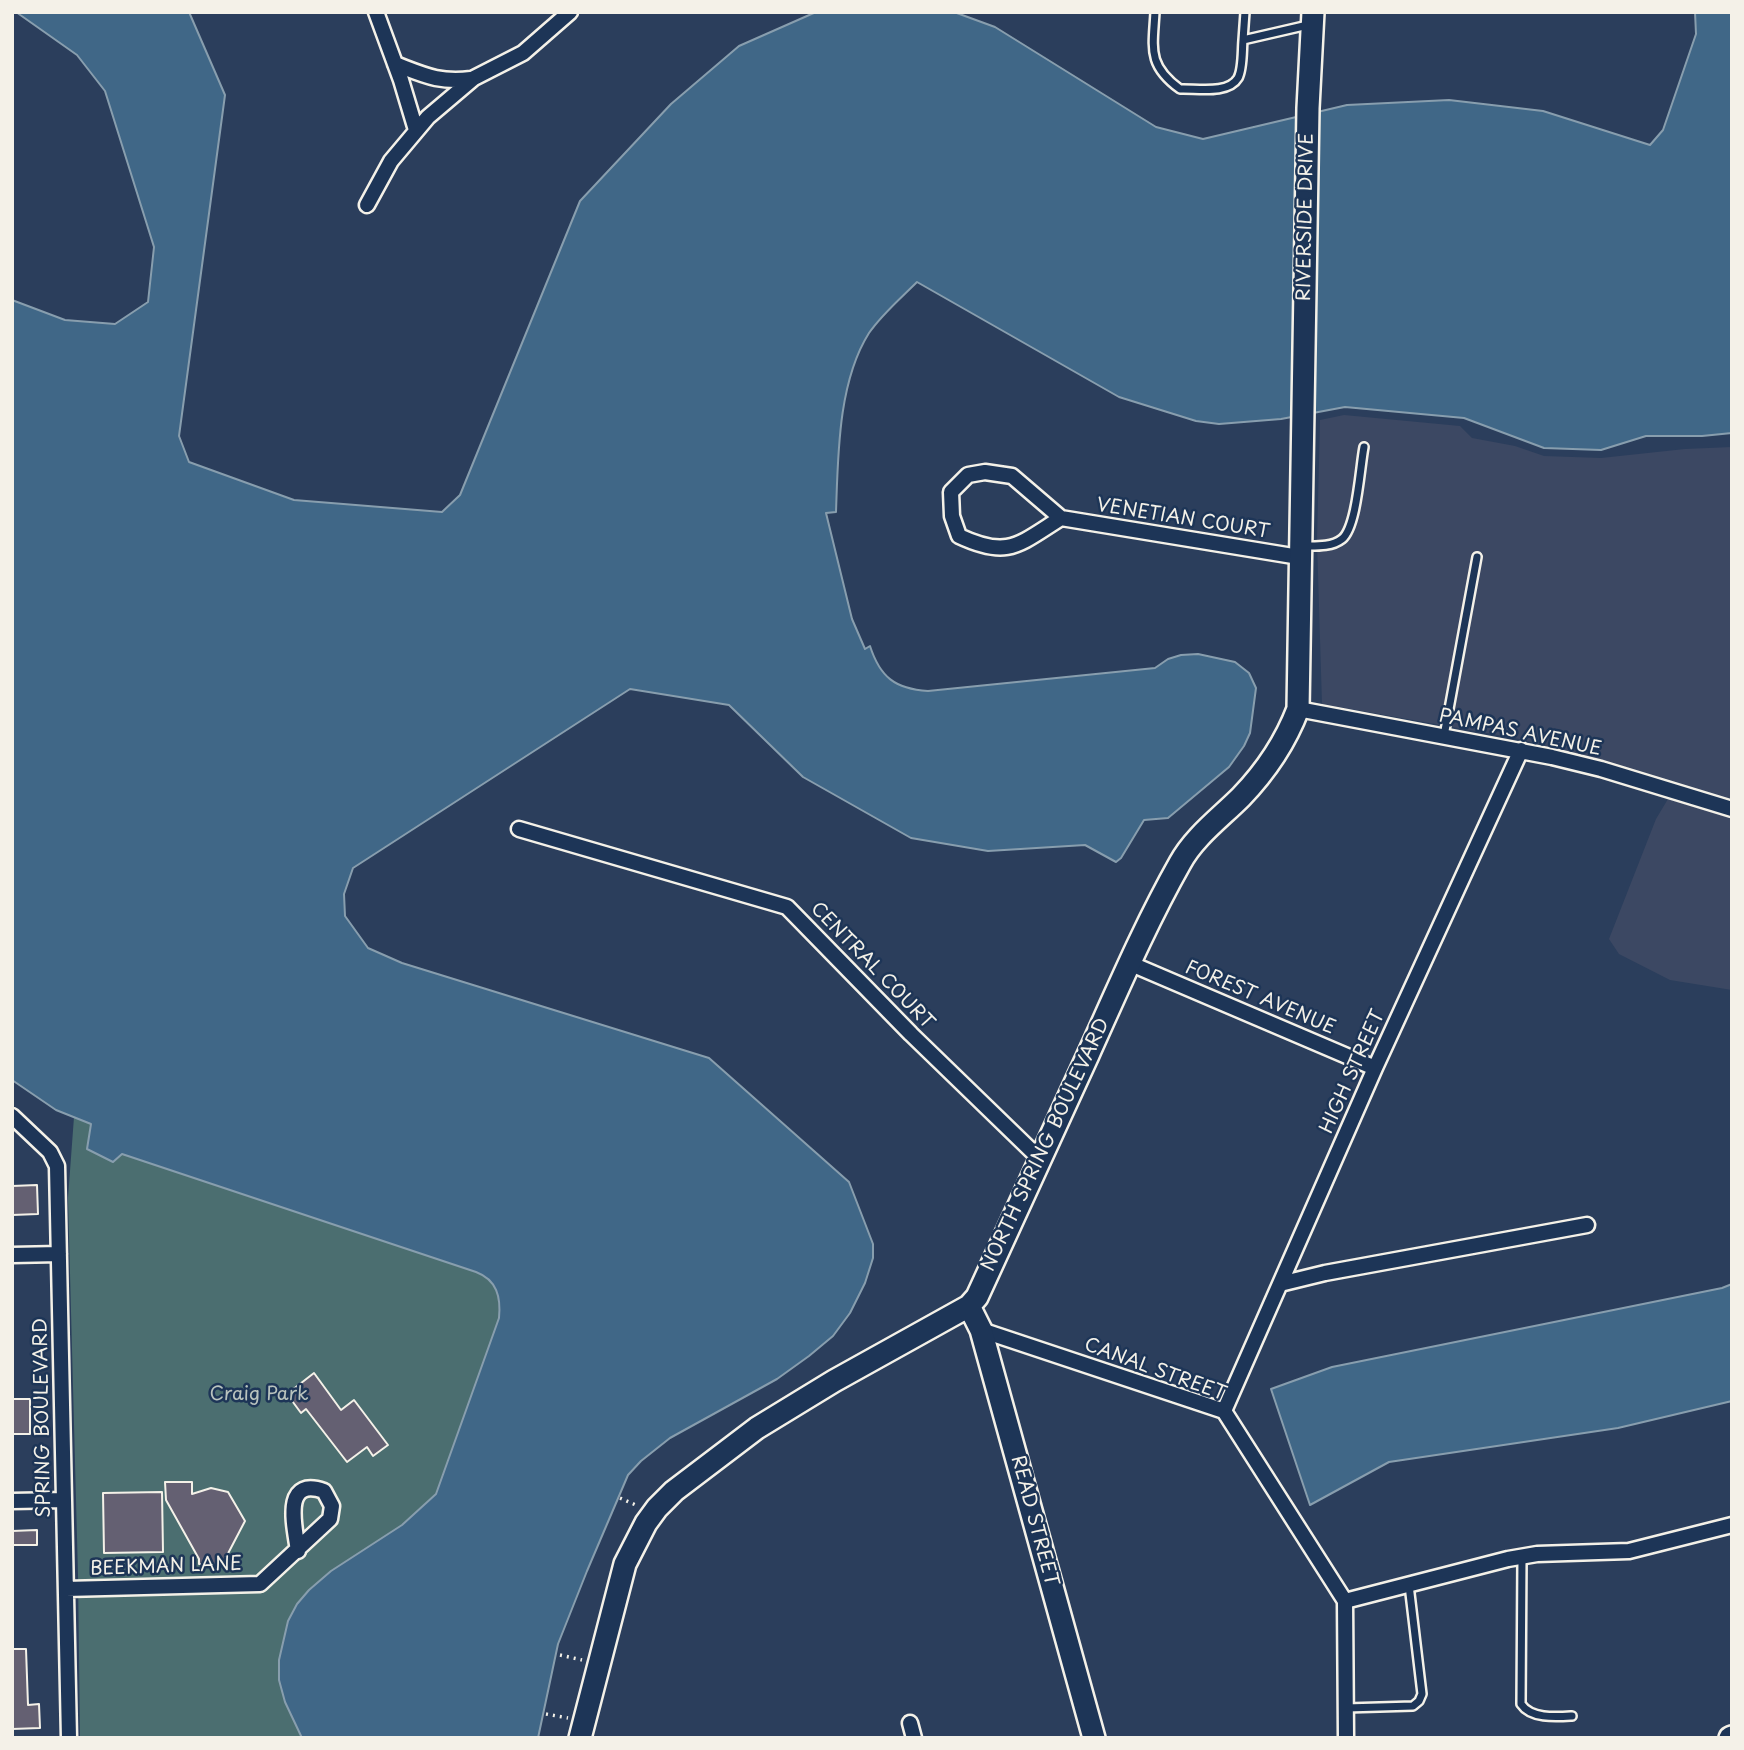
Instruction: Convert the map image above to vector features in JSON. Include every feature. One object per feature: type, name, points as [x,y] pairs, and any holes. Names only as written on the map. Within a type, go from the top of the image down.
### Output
[{"type":"street","points":[[376,12],[416,130]]},
{"type":"street","points":[[367,205],[391,161],[428,117],[474,78],[523,53],[570,12]]},
{"type":"street","name":"RIVERSIDE DRIVE","points":[[1303,421],[1308,108],[1313,18]]},
{"type":"street","points":[[395,64],[450,82],[474,78]]},
{"type":"street","name":"NORTH SPRING BOULEVARD","points":[[969,1306],[977,1297],[1129,964],[1181,861],[1197,839],[1243,795],[1275,757],[1298,709],[1303,421]]},
{"type":"street","points":[[985,472],[1013,476],[1060,518],[1008,548],[983,547],[959,536],[952,516],[951,492],[968,475],[985,472]]},
{"type":"street","name":"VENETIAN COURT","points":[[1060,518],[1299,552]]},
{"type":"street","name":"PAMPAS AVENUE","points":[[1298,709],[1521,750],[1601,769],[1732,808]]},
{"type":"street","name":"HIGH STREET","points":[[1224,1411],[1375,1068],[1521,750]]},
{"type":"street","name":"CENTRAL COURT","points":[[519,829],[788,907],[911,1034],[1040,1159]]},
{"type":"street","name":"FOREST AVENUE","points":[[1129,964],[1375,1068]]},
{"type":"street","name":"SPRING BOULEVARD","points":[[12,1116],[50,1152],[57,1166],[69,1738]]},
{"type":"street","points":[[1280,1284],[1325,1273],[1587,1225]]},
{"type":"street","points":[[12,1255],[59,1254]]},
{"type":"street","points":[[580,1738],[625,1564],[646,1523],[657,1508],[674,1491],[757,1428],[834,1381],[969,1306]]},
{"type":"street","name":"READ STREET","points":[[969,1306],[981,1330],[1094,1738]]},
{"type":"street","name":"CANAL STREET","points":[[981,1330],[1224,1411],[1345,1601]]},
{"type":"street","points":[[12,1501],[64,1500]]},
{"type":"street","points":[[1346,1738],[1345,1601],[1522,1556],[1629,1551],[1732,1525]]},
{"type":"street","name":"BEEKMAN LANE","points":[[66,1589],[260,1584],[298,1551]]},
{"type":"street","points":[[911,1723],[915,1738]]},
{"type":"lane","points":[[1155,12],[1152,56],[1161,73],[1180,89],[1217,88],[1231,85],[1238,78],[1245,12]]},
{"type":"lane","points":[[1243,40],[1313,18]]},
{"type":"lane","points":[[1299,552],[1342,539],[1351,526],[1364,447]]},
{"type":"lane","points":[[1444,736],[1477,557]]},
{"type":"lane","points":[[1522,1556],[1521,1704],[1525,1710],[1536,1714],[1572,1716]]},
{"type":"lane","points":[[1346,1708],[1413,1706],[1419,1701],[1422,1694],[1409,1585]]},
{"type":"shaded area","points":[[16,12],[189,12],[225,95],[179,436],[189,462],[294,500],[442,512],[460,495],[580,201],[671,104],[739,46],[816,12],[954,12],[995,27],[1156,127],[1203,139],[1347,105],[1449,100],[1543,111],[1650,145],[1663,130],[1696,34],[1695,12],[1732,12],[1732,433],[1646,436],[1601,450],[1544,448],[1464,418],[1345,407],[1281,419],[1219,424],[1196,421],[1119,397],[917,282],[869,333],[859,352],[845,396],[839,444],[836,512],[826,513],[852,619],[865,649],[870,646],[879,666],[890,679],[906,687],[928,691],[1155,668],[1168,659],[1198,654],[1235,662],[1249,673],[1256,688],[1250,733],[1244,746],[1229,767],[1168,818],[1144,820],[1116,862],[1085,845],[988,851],[911,838],[803,777],[729,705],[630,689],[353,868],[344,894],[345,916],[368,948],[402,963],[709,1058],[849,1182],[873,1244],[873,1258],[865,1283],[850,1313],[833,1336],[777,1379],[670,1438],[628,1475],[558,1644],[538,1738],[302,1738],[285,1702],[279,1680],[279,1660],[288,1621],[297,1604],[331,1571],[402,1525],[436,1494],[499,1318],[498,1296],[493,1285],[476,1272],[122,1154],[113,1162],[87,1149],[91,1124],[56,1110],[12,1080],[12,300],[65,320],[115,324],[148,302],[154,247],[105,91],[77,55]]},
{"type":"shaded area","points":[[1344,415],[1460,426],[1472,438],[1515,446],[1544,456],[1601,458],[1732,447],[1732,799],[1604,760],[1515,738],[1322,704],[1317,541],[1320,420]]},
{"type":"shaded area","points":[[1668,799],[1732,818],[1732,990],[1670,980],[1619,954],[1609,939],[1656,819]]},
{"type":"shaded area","points":[[1732,1284],[1732,1401],[1618,1428],[1389,1462],[1310,1505],[1271,1389],[1332,1367]]},
{"type":"green space","name":"Craig Park","points":[[74,1117],[92,1124],[112,1162],[121,1154],[476,1272],[489,1280],[496,1290],[499,1318],[436,1495],[402,1525],[331,1571],[309,1590],[288,1621],[279,1660],[279,1680],[285,1702],[302,1738],[80,1738],[68,1198]]},
{"type":"building","points":[[37,1185],[38,1214],[12,1215],[12,1186]]},
{"type":"building","points":[[314,1373],[341,1410],[354,1400],[388,1445],[373,1456],[367,1447],[347,1462],[306,1409],[301,1413],[287,1394]]},
{"type":"building","points":[[12,1399],[30,1399],[30,1434],[12,1434]]},
{"type":"building","points":[[165,1482],[192,1482],[192,1494],[211,1488],[228,1492],[245,1521],[222,1565],[199,1564],[199,1559],[166,1500]]},
{"type":"building","points":[[162,1492],[163,1552],[104,1553],[103,1493]]},
{"type":"building","points":[[37,1530],[37,1545],[12,1545],[12,1531]]},
{"type":"building","points":[[12,1649],[26,1649],[28,1705],[39,1704],[40,1728],[12,1729]]}]
